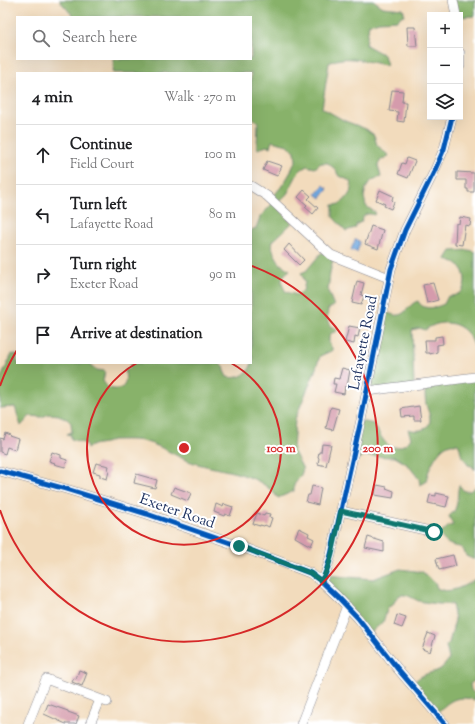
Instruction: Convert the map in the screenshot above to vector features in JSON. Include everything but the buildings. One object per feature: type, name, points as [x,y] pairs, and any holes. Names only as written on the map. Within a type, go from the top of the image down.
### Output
[{"type":"street","points":[[453,0],[455,12]]},
{"type":"street","name":"Lafayette Road","points":[[321,581],[325,575],[331,555],[341,511],[391,269],[400,242],[444,149],[451,120]]},
{"type":"street","points":[[252,187],[267,196],[331,255],[390,278]]},
{"type":"street","points":[[367,391],[475,377]]},
{"type":"street","name":"Exeter Road","points":[[0,471],[66,489],[154,516],[310,573],[321,581],[347,606],[445,724]]},
{"type":"street","points":[[341,511],[434,532]]},
{"type":"street","points":[[301,724],[347,606]]},
{"type":"street","points":[[28,724],[46,679],[104,701],[90,724]]},
{"type":"green space","points":[[59,0],[373,0],[383,7],[403,9],[405,15],[401,16],[398,20],[379,21],[369,24],[366,45],[384,55],[387,65],[350,59],[336,60],[329,63],[322,108],[345,121],[366,129],[374,135],[377,145],[389,156],[381,160],[378,165],[381,177],[372,180],[366,188],[364,197],[366,206],[376,213],[374,215],[366,215],[355,228],[346,231],[333,217],[333,205],[339,204],[349,195],[352,189],[350,181],[338,175],[336,170],[328,163],[321,163],[315,168],[307,166],[302,169],[298,173],[287,194],[276,205],[292,223],[273,241],[272,245],[273,251],[280,264],[290,270],[284,275],[282,280],[286,292],[297,295],[303,291],[305,282],[301,273],[306,271],[322,252],[333,259],[328,291],[334,306],[328,309],[327,319],[330,326],[337,329],[336,332],[331,333],[329,337],[329,343],[333,350],[320,356],[295,419],[293,450],[303,469],[294,485],[294,491],[278,498],[269,489],[247,476],[197,464],[142,441],[112,440],[106,443],[93,445],[87,449],[86,444],[71,439],[71,435],[67,434],[72,432],[71,423],[59,415],[49,414],[42,417],[30,416],[21,426],[15,407],[0,408],[0,380],[12,354],[16,355],[16,364],[90,364],[91,367],[97,370],[105,371],[103,381],[108,388],[113,389],[121,388],[125,384],[125,371],[130,368],[131,364],[220,364],[223,366],[227,377],[232,378],[242,376],[251,366],[253,357],[252,230],[256,228],[260,217],[272,204],[270,200],[286,180],[296,161],[295,151],[288,145],[272,141],[270,147],[267,146],[258,149],[258,122],[252,118],[252,72],[113,72],[114,60],[252,60],[252,16],[73,16]]},
{"type":"green space","points":[[453,0],[475,0],[475,16],[463,17],[463,12],[458,12]]},
{"type":"green space","points":[[469,250],[475,252],[475,348],[464,329],[453,324],[441,323],[425,330],[420,328],[412,330],[414,387],[369,389],[383,311],[393,315],[399,315],[418,301],[423,306],[430,308],[444,304],[448,296],[456,295],[462,291],[465,285],[463,271],[459,265],[454,262],[447,261],[446,259],[451,251]]},
{"type":"green space","points":[[475,379],[475,470],[472,466],[468,465],[461,454],[458,444],[449,444],[440,451],[430,467],[426,482],[420,485],[419,479],[408,465],[395,457],[364,456],[352,461],[361,421],[374,424],[381,437],[387,444],[396,447],[401,446],[407,443],[411,438],[408,429],[422,430],[428,426],[430,417],[426,402],[425,388]]},
{"type":"green space","points":[[459,485],[464,491],[470,491],[475,487],[475,560],[466,556],[463,549],[448,543],[439,535],[449,526],[453,525],[449,516],[455,510]]},
{"type":"green space","points":[[400,569],[423,572],[437,588],[447,591],[457,589],[475,579],[475,680],[470,684],[471,690],[475,694],[475,700],[459,698],[446,704],[438,712],[411,684],[422,676],[439,670],[449,659],[446,646],[449,643],[455,620],[452,604],[419,601],[406,595],[398,596],[393,605],[388,607],[383,622],[370,633],[322,582],[324,575],[373,579]]},
{"type":"water","points":[[324,185],[328,189],[321,198],[316,194]]},
{"type":"water","points":[[357,239],[360,242],[357,252],[351,250],[355,240]]},
{"type":"cycle path","points":[[321,581],[325,575],[331,555],[361,420],[391,269],[405,230],[444,149],[451,120]]},
{"type":"cycle path","points":[[0,471],[66,489],[147,514],[239,546],[310,573],[321,581],[358,618],[397,668],[445,724]]},
{"type":"route","points":[[239,546],[310,573],[321,581],[325,575],[331,555],[341,511],[434,532]]}]
